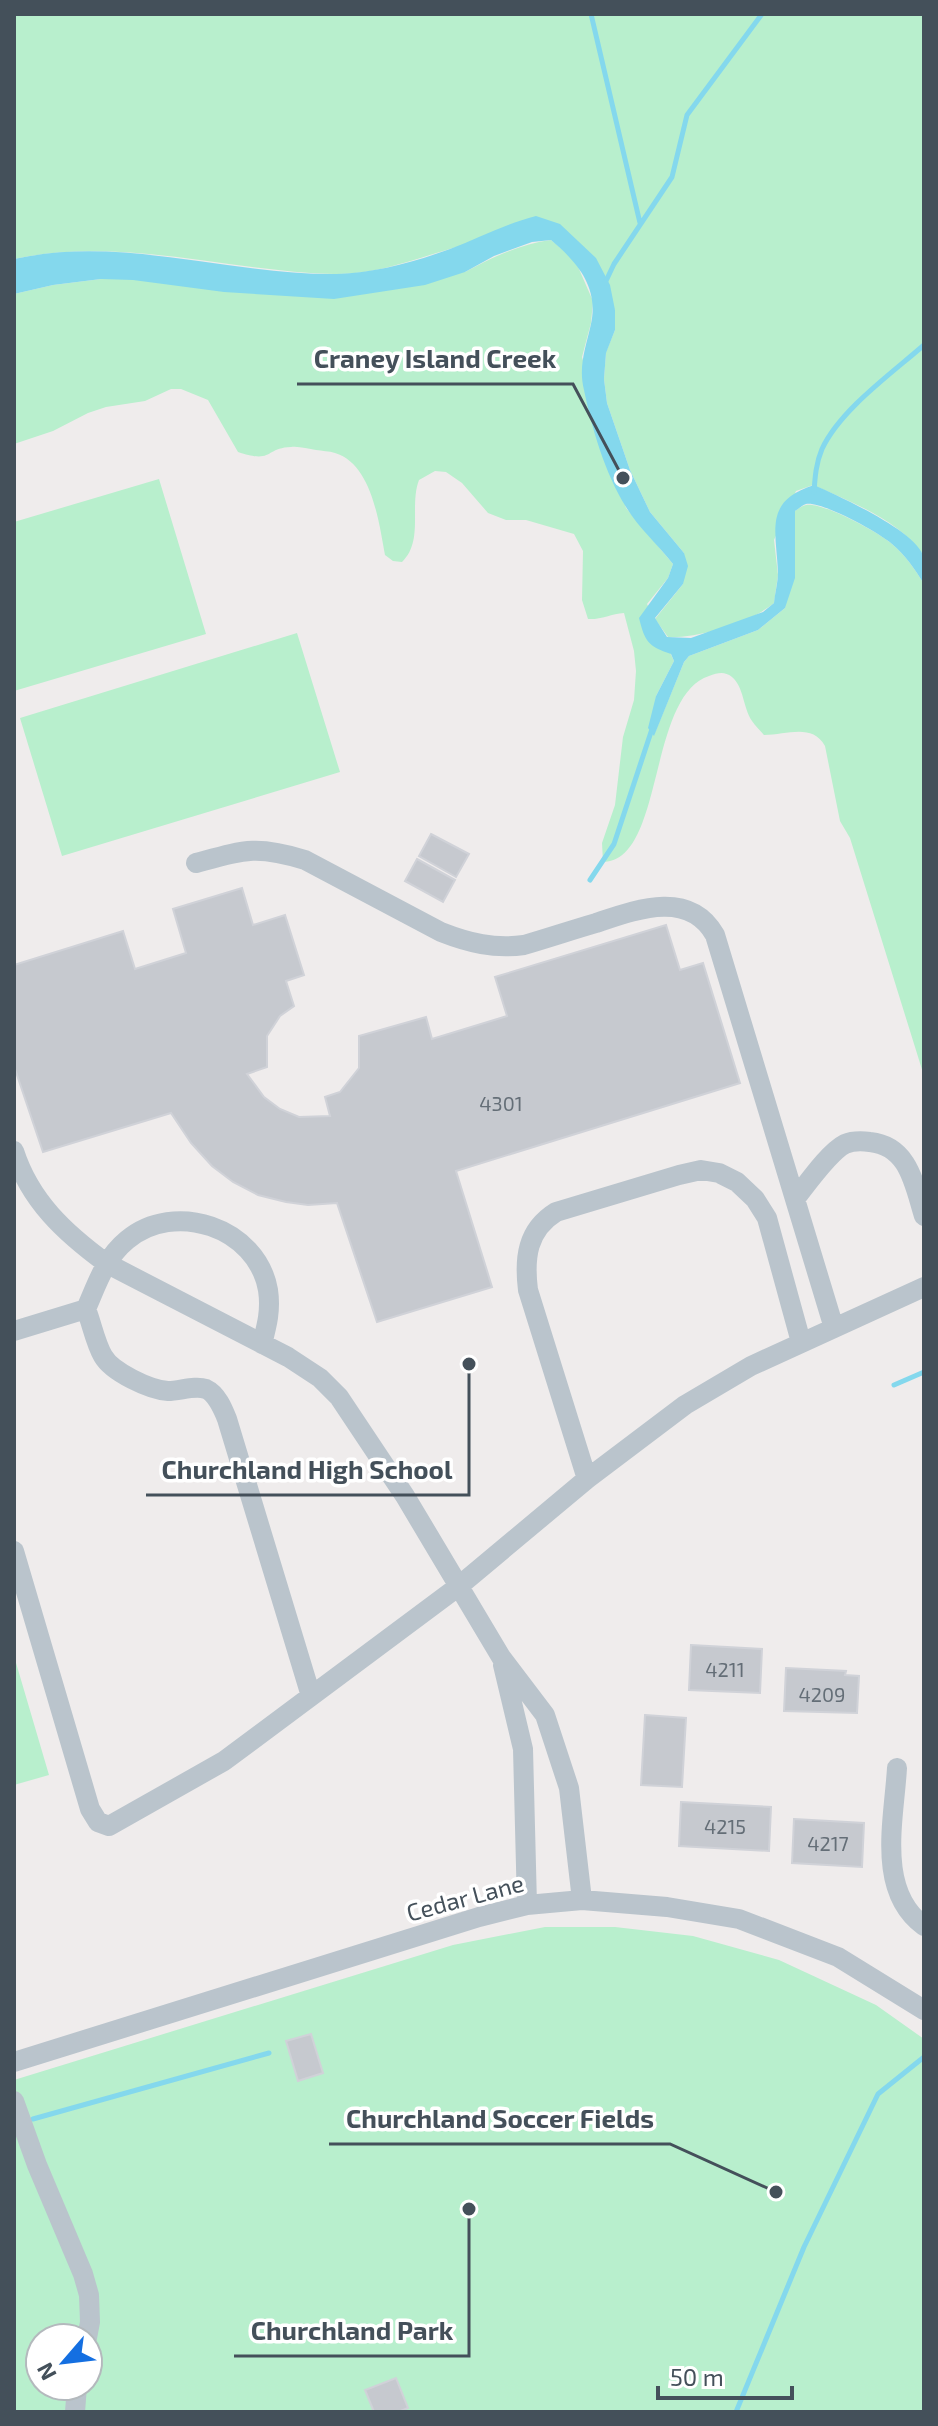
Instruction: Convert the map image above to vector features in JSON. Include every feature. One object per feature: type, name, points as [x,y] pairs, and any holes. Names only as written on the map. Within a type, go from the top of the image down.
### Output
[{"type":"street","points":[[196,863],[254,849],[284,853],[305,860],[441,932],[463,941],[492,947],[524,945],[649,906],[675,907],[697,915],[715,935],[834,1328]]},
{"type":"street","points":[[795,1199],[836,1151],[846,1144],[870,1142],[897,1151],[908,1167],[924,1216]]},
{"type":"street","points":[[14,1151],[32,1193],[52,1218],[106,1263],[288,1357],[320,1378],[339,1397],[382,1460],[501,1657],[545,1715],[569,1788],[582,1900]]},
{"type":"street","points":[[587,1479],[528,1290],[525,1269],[534,1230],[556,1212],[701,1170],[719,1173],[737,1182],[755,1199],[767,1218],[801,1342]]},
{"type":"street","points":[[262,1344],[269,1316],[267,1287],[256,1260],[236,1238],[210,1225],[181,1220],[152,1225],[127,1240],[106,1263],[86,1309],[104,1359],[129,1378],[167,1391],[203,1387],[219,1403],[227,1419],[311,1696]]},
{"type":"street","points":[[14,1551],[90,1809],[98,1822],[109,1826],[224,1761],[459,1586],[587,1479],[685,1405],[720,1383],[801,1342],[924,1287]]},
{"type":"street","points":[[14,1331],[86,1309]]},
{"type":"street","points":[[501,1657],[523,1749],[527,1905]]},
{"type":"street","points":[[897,1768],[892,1878],[901,1903],[924,1926]]},
{"type":"street","name":"Cedar Lane","points":[[14,2062],[479,1917],[527,1905],[582,1900],[667,1907],[739,1919],[838,1957],[924,2010]]},
{"type":"street","points":[[14,2101],[83,2274],[89,2295],[88,2322]]},
{"type":"green space","points":[[14,14],[924,14],[924,556],[914,543],[888,522],[813,485],[796,491],[774,540],[778,575],[774,603],[752,617],[724,628],[668,637],[655,619],[683,584],[684,553],[650,512],[630,470],[607,403],[604,379],[606,352],[615,330],[615,310],[559,224],[350,274],[294,272],[94,251],[14,259]]},
{"type":"green space","points":[[551,240],[575,260],[593,301],[582,357],[626,508],[673,564],[668,578],[647,604],[674,661],[656,696],[654,735],[689,656],[758,630],[785,608],[795,511],[802,507],[814,505],[824,508],[876,533],[901,553],[924,584],[924,1076],[850,838],[840,821],[825,746],[820,739],[806,732],[764,735],[749,716],[739,686],[732,677],[718,673],[689,690],[675,713],[637,835],[623,855],[603,862],[602,843],[615,805],[623,737],[634,700],[636,671],[624,613],[588,619],[582,600],[583,551],[574,534],[526,520],[506,520],[488,513],[462,483],[446,472],[435,471],[419,480],[413,544],[409,554],[402,562],[393,561],[385,555],[372,496],[358,469],[348,459],[333,452],[297,447],[282,448],[263,456],[238,452],[208,400],[181,389],[171,389],[145,401],[106,407],[53,431],[14,444],[14,294],[101,279],[465,272],[507,252]]},
{"type":"green space","points":[[159,479],[206,634],[14,691],[14,522]]},
{"type":"green space","points":[[297,633],[340,772],[62,856],[20,718]]},
{"type":"green space","points":[[14,1656],[49,1775],[14,1785]]},
{"type":"green space","points":[[545,1927],[615,1927],[693,1936],[779,1960],[876,2005],[924,2039],[924,2412],[14,2412],[14,2080],[453,1945]]},
{"type":"water","points":[[536,216],[560,224],[596,258],[610,285],[615,330],[606,353],[604,379],[607,403],[630,470],[650,512],[684,553],[688,566],[683,584],[655,618],[667,637],[691,638],[763,612],[774,603],[778,572],[776,518],[787,499],[814,485],[876,516],[908,537],[924,558],[924,584],[897,548],[886,539],[837,512],[814,504],[803,505],[795,511],[795,578],[785,608],[758,630],[689,656],[654,736],[648,728],[656,696],[674,661],[671,654],[649,642],[639,618],[668,578],[673,564],[642,529],[618,494],[600,450],[582,381],[583,357],[593,311],[592,298],[577,266],[551,240],[532,242],[494,256],[465,272],[425,285],[334,299],[224,292],[101,279],[14,294],[14,259],[95,251],[296,273],[351,273],[422,258]]},
{"type":"building","points":[[431,834],[469,854],[456,877],[419,856]]},
{"type":"building","points":[[417,859],[455,880],[443,902],[405,881]]},
{"type":"building","points":[[242,888],[253,925],[285,915],[304,975],[286,981],[294,1006],[280,1016],[267,1036],[267,1067],[247,1074],[264,1097],[280,1109],[299,1117],[330,1116],[325,1097],[340,1092],[359,1068],[359,1036],[426,1017],[432,1039],[507,1016],[495,977],[666,925],[680,970],[703,963],[740,1083],[456,1171],[492,1287],[377,1322],[337,1203],[308,1205],[286,1202],[258,1195],[233,1182],[212,1166],[191,1143],[171,1113],[43,1152],[14,1066],[14,965],[123,931],[135,969],[186,953],[173,909]]},
{"type":"building","points":[[691,1645],[762,1649],[760,1693],[689,1690]]},
{"type":"building","points":[[786,1668],[846,1671],[845,1675],[859,1676],[857,1713],[784,1711]]},
{"type":"building","points":[[645,1715],[686,1718],[682,1787],[641,1785]]},
{"type":"building","points":[[681,1802],[771,1807],[769,1851],[679,1846]]},
{"type":"building","points":[[794,1819],[864,1823],[862,1867],[792,1863]]},
{"type":"building","points":[[311,2034],[323,2073],[298,2081],[286,2041]]},
{"type":"building","points":[[396,2378],[408,2408],[398,2412],[374,2412],[365,2390]]},
{"type":"waterway","points":[[591,14],[640,223]]},
{"type":"waterway","points":[[605,283],[614,264],[672,177],[687,115],[762,14]]},
{"type":"waterway","points":[[814,492],[818,460],[830,434],[854,406],[924,345]]},
{"type":"waterway","points":[[590,880],[614,844],[653,726]]},
{"type":"waterway","points":[[894,1385],[924,1372]]},
{"type":"waterway","points":[[33,2119],[269,2053]]},
{"type":"waterway","points":[[736,2412],[804,2247],[878,2094],[924,2057]]},
{"type":"place","name":"Craney Island Creek","points":[[623,478]]},
{"type":"place","name":"Churchland High School","points":[[469,1364]]},
{"type":"place","name":"Churchland Soccer Fields","points":[[776,2192]]},
{"type":"place","name":"Churchland Park","points":[[469,2209]]}]
